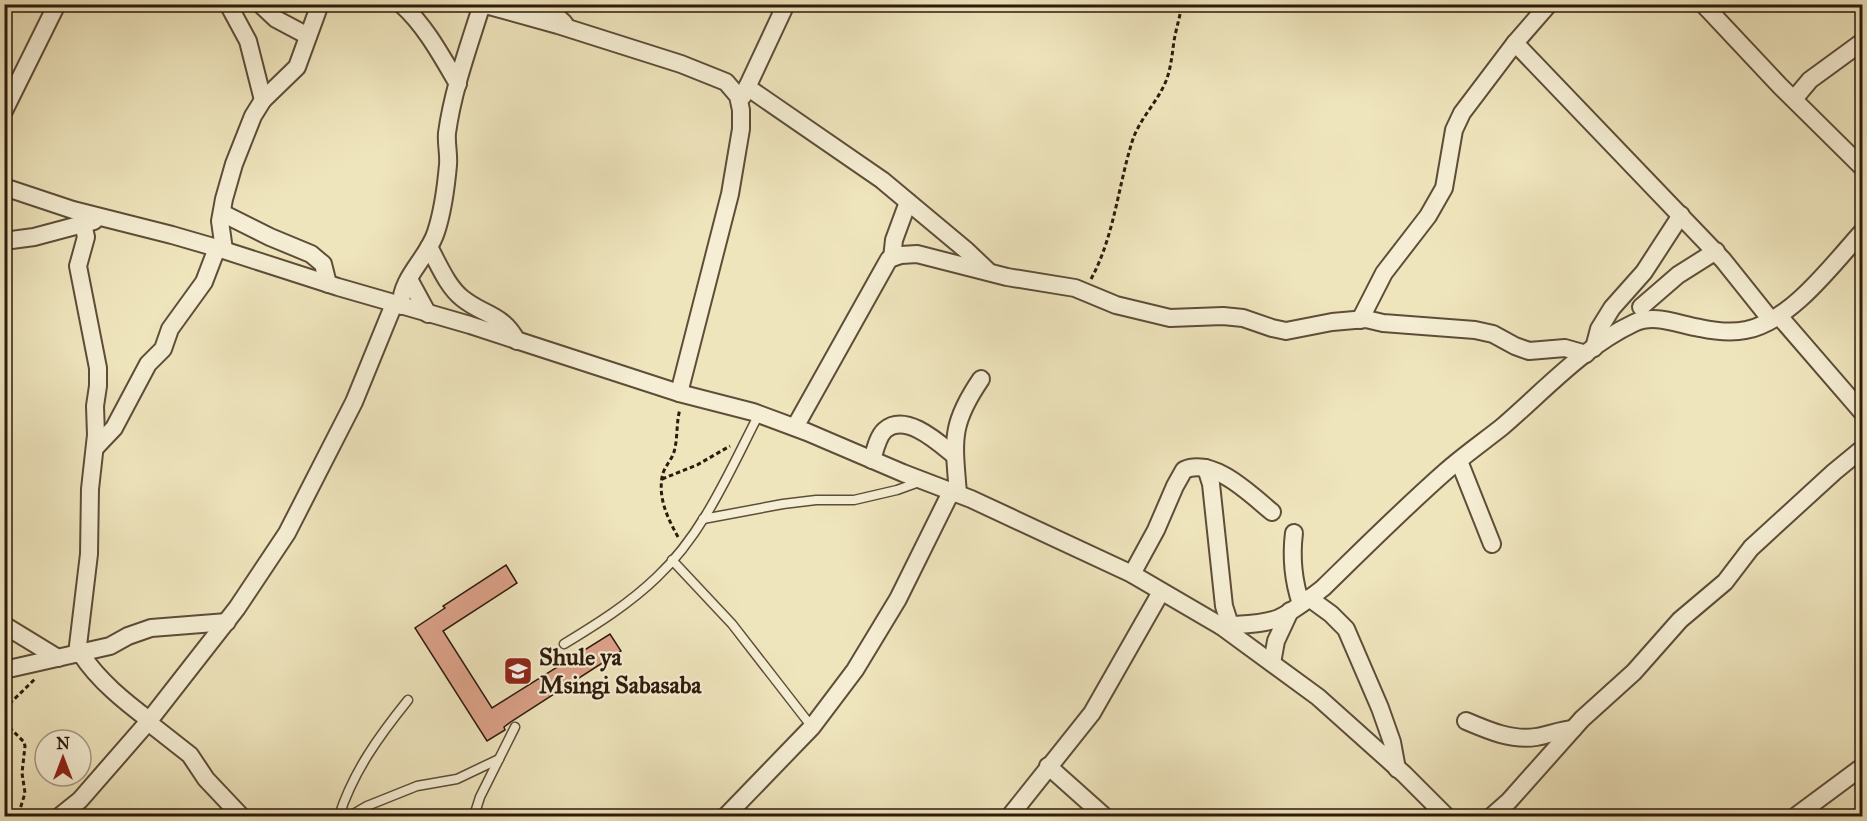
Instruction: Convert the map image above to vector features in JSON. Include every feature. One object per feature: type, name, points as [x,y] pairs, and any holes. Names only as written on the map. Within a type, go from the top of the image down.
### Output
[{"type":"street","points":[[4,111],[57,4]]},
{"type":"street","points":[[228,4],[248,41],[263,100]]},
{"type":"street","points":[[260,4],[276,19],[308,36]]},
{"type":"street","points":[[95,448],[114,428],[148,364],[163,349],[170,328],[204,282],[220,249],[220,221],[234,164],[253,116],[263,100],[297,67],[320,4]]},
{"type":"street","points":[[401,4],[434,45],[458,84]]},
{"type":"street","points":[[60,816],[80,800],[149,721],[227,622],[287,533],[354,402],[409,279],[435,235],[442,212],[448,162],[447,135],[464,57],[482,4],[681,64],[726,82],[738,96],[741,129],[730,194],[685,395]]},
{"type":"street","points":[[538,4],[553,13],[570,29]]},
{"type":"street","points":[[739,103],[786,4]]},
{"type":"street","points":[[1360,320],[1384,273],[1428,216],[1444,188],[1454,130],[1462,113],[1515,43],[1549,4]]},
{"type":"street","points":[[1702,4],[1863,167]]},
{"type":"street","points":[[1794,99],[1810,80],[1863,42]]},
{"type":"street","points":[[1515,43],[1716,251],[1863,412]]},
{"type":"street","points":[[747,87],[835,146],[968,251],[989,272]]},
{"type":"street","points":[[4,187],[73,210],[220,249],[685,395],[759,414],[955,493],[1132,574],[1161,592],[1226,625],[1318,697],[1446,816]]},
{"type":"street","points":[[795,427],[884,268],[892,258],[894,240],[908,202]]},
{"type":"street","points":[[222,213],[311,254],[323,264],[328,284]]},
{"type":"street","points":[[1590,351],[1599,329],[1612,308],[1644,272],[1681,215]]},
{"type":"street","points":[[4,241],[34,237],[104,218]]},
{"type":"street","points":[[83,224],[86,237],[78,266],[98,368],[98,386],[95,406],[95,448],[90,489],[88,565],[79,654],[105,684],[190,755],[206,779],[242,816]]},
{"type":"street","points":[[1226,625],[1257,623],[1277,618],[1323,588],[1459,460],[1612,334],[1637,321],[1655,319],[1724,331],[1745,330],[1775,318],[1804,294],[1863,232]]},
{"type":"street","points":[[429,247],[448,280],[462,298],[502,320],[510,327],[517,341]]},
{"type":"street","points":[[1641,307],[1678,274],[1716,251]]},
{"type":"street","points":[[892,258],[917,254],[1007,277],[1075,288],[1116,305],[1170,318],[1223,316],[1243,318],[1286,331],[1332,322],[1360,320],[1474,330],[1493,334],[1529,351],[1565,348],[1590,351]]},
{"type":"street","points":[[409,279],[428,314]]},
{"type":"street","points":[[1627,292],[1655,319]]},
{"type":"street","points":[[726,816],[812,727],[855,670],[898,599],[955,493],[954,442],[958,420],[966,401],[981,380]]},
{"type":"street","points":[[872,459],[880,436],[895,424],[914,427],[955,456]]},
{"type":"street","points":[[1492,816],[1509,801],[1573,729],[1634,672],[1680,620],[1725,582],[1751,548],[1834,472],[1863,449]]},
{"type":"street","points":[[1459,460],[1492,544]]},
{"type":"street","points":[[1132,574],[1184,470],[1196,466],[1206,468],[1234,481],[1272,512]]},
{"type":"street","points":[[1206,468],[1211,484],[1226,625]]},
{"type":"street","points":[[1272,663],[1278,634],[1300,604],[1292,562],[1294,533]]},
{"type":"street","points":[[1010,816],[1092,713],[1161,592]]},
{"type":"street","points":[[1300,604],[1331,614],[1346,628],[1380,708],[1392,742],[1397,769]]},
{"type":"street","points":[[4,670],[110,646],[128,636],[151,628],[227,622]]},
{"type":"street","points":[[4,625],[56,658]]},
{"type":"street","points":[[1466,721],[1484,729],[1517,737],[1534,737],[1573,729]]},
{"type":"street","points":[[1048,766],[1104,816]]},
{"type":"street","points":[[1796,816],[1863,767]]},
{"type":"lane","points":[[564,644],[620,610],[659,576],[697,530],[759,414]]},
{"type":"lane","points":[[703,519],[783,504],[816,500],[854,500],[877,496],[922,480]]},
{"type":"lane","points":[[672,560],[732,624],[812,727]]},
{"type":"lane","points":[[339,816],[354,777],[385,729],[408,700]]},
{"type":"lane","points":[[474,816],[480,797],[515,727]]},
{"type":"lane","points":[[350,816],[367,806],[417,786],[457,779],[499,759]]},
{"type":"path","points":[[1084,292],[1103,253],[1132,142],[1140,122],[1166,83],[1182,4]]},
{"type":"path","points":[[683,546],[668,519],[662,498],[662,479],[664,470],[674,453],[676,426],[685,395]]},
{"type":"path","points":[[662,479],[697,465],[725,447],[743,445]]},
{"type":"path","points":[[4,709],[26,690],[56,658]]},
{"type":"path","points":[[4,722],[24,742],[25,746],[22,773],[25,793],[18,816]]},
{"type":"building","points":[[506,565],[517,583],[443,631],[492,708],[610,634],[621,651],[512,721],[504,727],[505,730],[487,741],[415,628],[445,608],[443,606]]},
{"type":"place","name":"Shule ya Msingi Sabasaba","points":[[518,671]]}]
